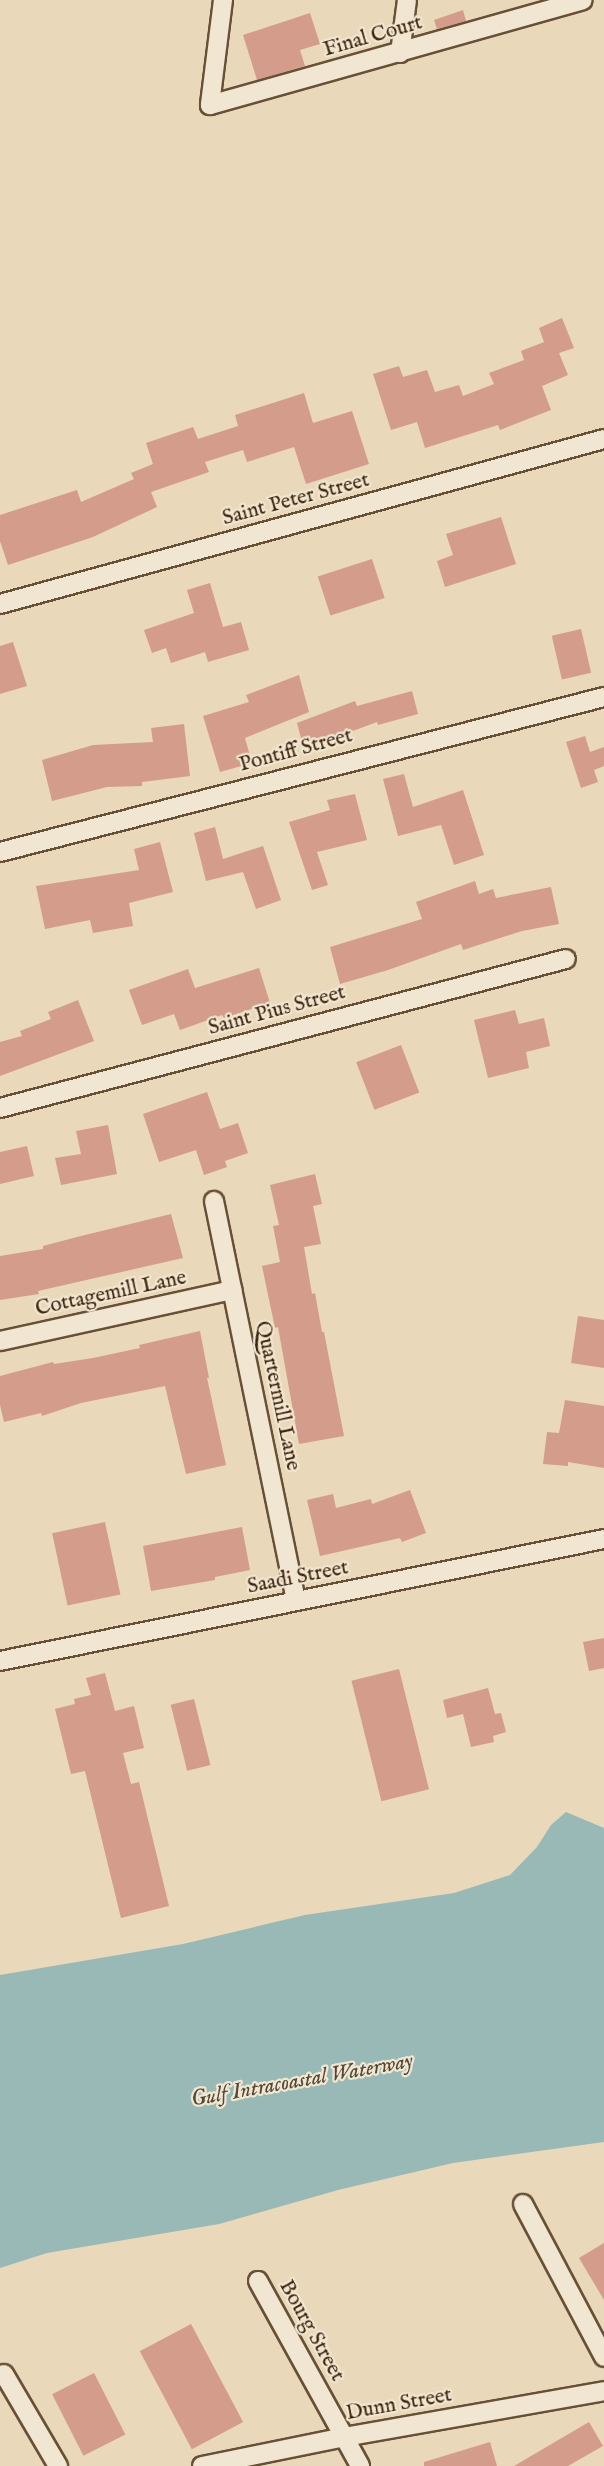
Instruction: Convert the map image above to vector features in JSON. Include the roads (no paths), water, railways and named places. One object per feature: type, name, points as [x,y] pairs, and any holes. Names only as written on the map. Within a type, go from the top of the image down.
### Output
[{"type":"street","name":"Final Court","points":[[223,0],[210,105],[583,0]]},
{"type":"street","points":[[400,53],[407,0]]},
{"type":"street","name":"Saint Peter Street","points":[[0,604],[604,439]]},
{"type":"street","name":"Pontiff Street","points":[[0,852],[604,697]]},
{"type":"street","name":"Saint Pius Street","points":[[0,1108],[566,959]]},
{"type":"street","name":"Quartermill Lane","points":[[214,1200],[296,1601]]},
{"type":"street","name":"Cottagemill Lane","points":[[0,1341],[232,1290]]},
{"type":"street","name":"Saadi Street","points":[[0,1661],[604,1539]]},
{"type":"street","points":[[523,2204],[604,2357]]},
{"type":"street","name":"Bourg Street","points":[[258,2281],[360,2466]]},
{"type":"street","points":[[4,2374],[58,2466]]},
{"type":"street","name":"Dunn Street","points":[[202,2466],[344,2437],[604,2391]]},
{"type":"water","name":"Gulf Intracoastal Waterway","points":[[566,1812],[604,1828],[604,2142],[453,2163],[338,2190],[219,2224],[47,2253],[0,2268],[0,1975],[183,1944],[305,1915],[454,1893],[510,1875],[537,1847],[551,1825]]}]
